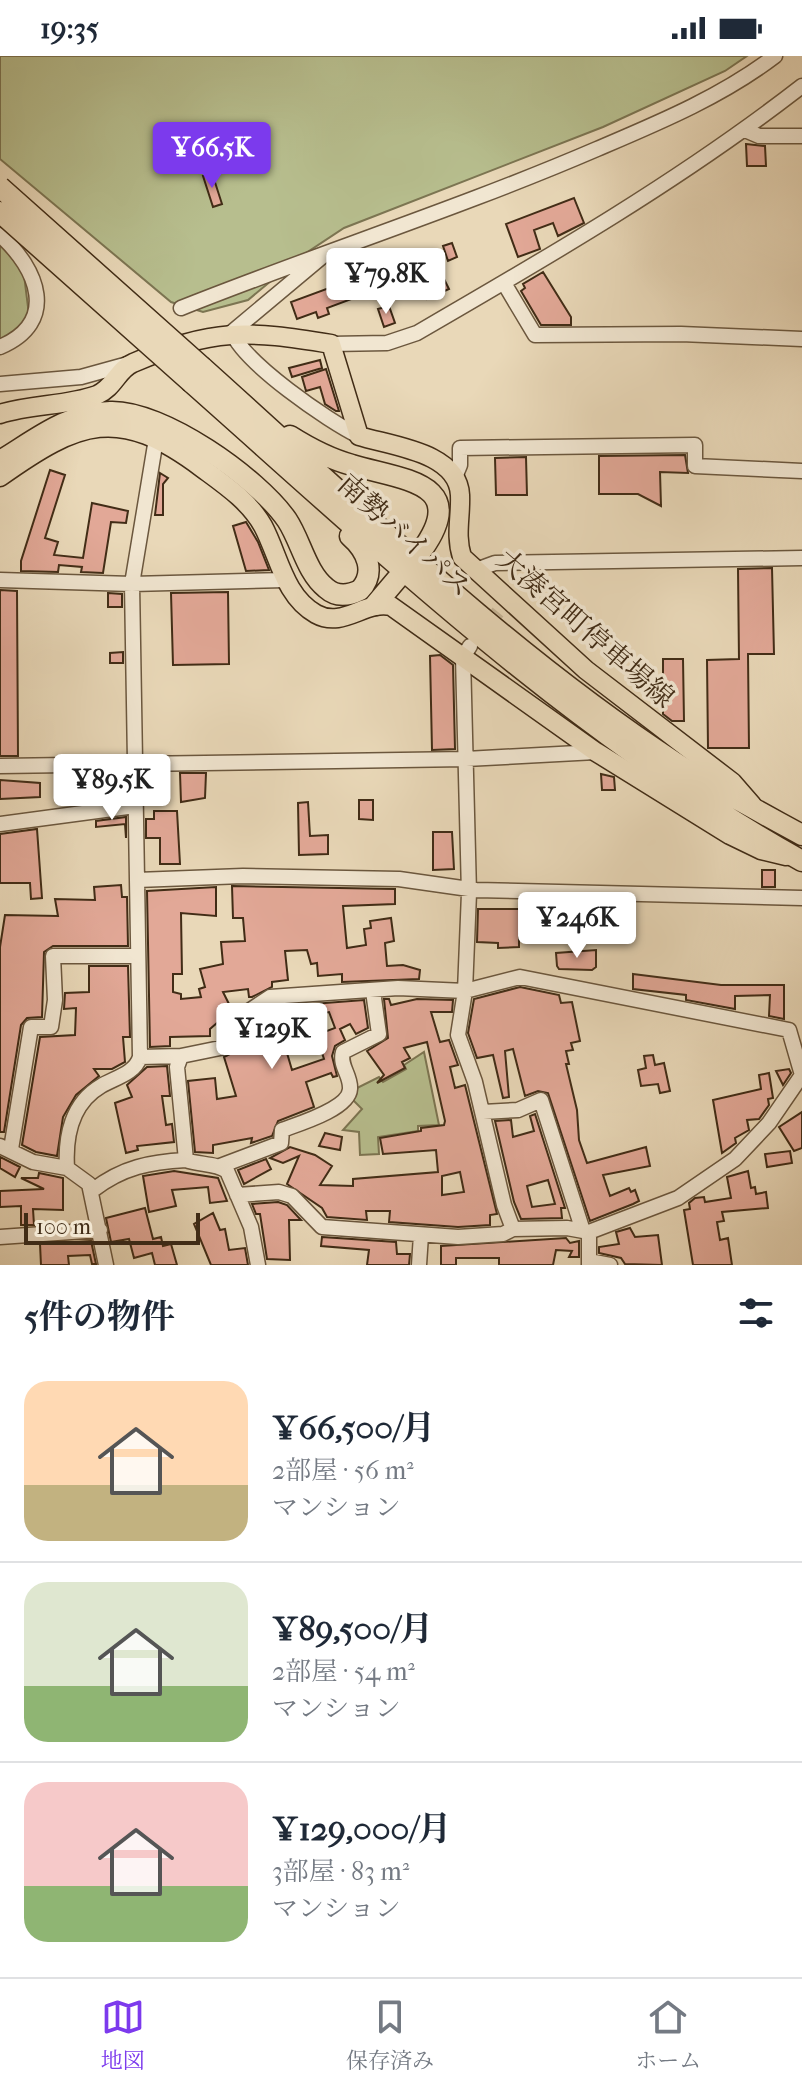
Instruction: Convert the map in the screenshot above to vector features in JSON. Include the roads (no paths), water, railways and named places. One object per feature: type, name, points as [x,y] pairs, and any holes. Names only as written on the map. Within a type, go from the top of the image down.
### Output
[{"type":"highway","name":"南勢バイパス","points":[[0,187],[461,622],[573,712],[669,781],[801,860]]},
{"type":"highway","name":"南勢バイパス","points":[[0,212],[485,620],[676,763],[802,835]]},
{"type":"highway","points":[[0,472],[63,422],[109,412],[145,416],[188,437],[270,500],[286,518],[315,576],[326,589],[340,595],[360,590],[367,579],[368,567],[359,544],[223,421],[197,375]]},
{"type":"highway","points":[[197,375],[253,402],[304,444],[348,464],[426,488],[437,500],[441,512],[438,524],[422,550]]},
{"type":"highway","points":[[375,605],[397,579]]},
{"type":"main road","points":[[0,414],[94,396],[109,389],[128,364],[208,335],[232,332],[331,344],[359,436],[432,458],[455,477]]},
{"type":"main road","points":[[0,472],[70,433],[107,426],[126,428],[156,439],[181,452],[248,505],[262,524],[285,580],[306,608],[320,616],[349,616],[375,605],[391,606],[401,611],[466,651],[596,752],[730,835],[761,850],[801,860]]},
{"type":"main road","name":"大湊宮町停車場線","points":[[455,477],[460,496],[459,547],[462,557],[503,606],[651,723],[732,782],[757,810]]},
{"type":"street","points":[[181,308],[563,164],[679,113],[775,56]]},
{"type":"street","points":[[331,344],[387,343],[417,333],[632,207],[745,130],[802,86]]},
{"type":"street","points":[[745,130],[759,136],[802,136]]},
{"type":"street","points":[[0,235],[25,262],[37,306],[31,326],[0,347]]},
{"type":"street","points":[[323,256],[311,270],[232,332],[247,353],[322,417],[359,436]]},
{"type":"street","points":[[504,283],[535,335],[681,334],[802,339]]},
{"type":"street","points":[[0,384],[81,377],[128,364]]},
{"type":"street","points":[[67,1168],[76,1110],[99,1087],[133,1069],[140,1057],[132,584],[156,439]]},
{"type":"street","points":[[455,477],[460,465],[460,448],[547,445],[695,445],[695,466],[802,471]]},
{"type":"street","points":[[476,570],[495,563],[802,558]]},
{"type":"street","points":[[0,580],[132,584],[285,580]]},
{"type":"street","points":[[466,651],[468,888],[465,991],[459,1041],[483,1112],[504,1205],[513,1229]]},
{"type":"street","points":[[0,766],[466,759],[580,756],[596,752]]},
{"type":"street","points":[[0,824],[135,806]]},
{"type":"street","points":[[137,880],[399,879],[468,888],[802,898]]},
{"type":"street","points":[[106,1265],[93,1190],[67,1168],[33,1162],[5,1147],[31,1027],[51,1027],[55,1000],[53,956],[138,956]]},
{"type":"street","points":[[140,1057],[181,1056],[225,1047],[225,1027],[270,997],[373,991],[465,991],[520,977],[789,1030],[802,1075],[769,1123],[735,1159],[678,1198],[586,1232],[513,1229],[503,1234],[421,1235],[322,1227],[292,1196],[279,1192],[237,1195]]},
{"type":"street","points":[[93,1190],[137,1166],[186,1160],[200,1166],[220,1166],[281,1143],[282,1130],[319,1117],[349,1094],[350,1084],[341,1061],[343,1052],[379,1034],[373,991]]},
{"type":"street","points":[[181,1056],[177,1067],[186,1160]]},
{"type":"street","points":[[483,1112],[518,1110],[541,1100],[586,1232],[589,1263],[610,1265]]},
{"type":"street","points":[[220,1166],[227,1171],[254,1236],[258,1265]]},
{"type":"street","points":[[0,1237],[100,1230]]},
{"type":"street","points":[[419,1265],[421,1235]]},
{"type":"tunnel","points":[[483,630],[498,612]]}]
